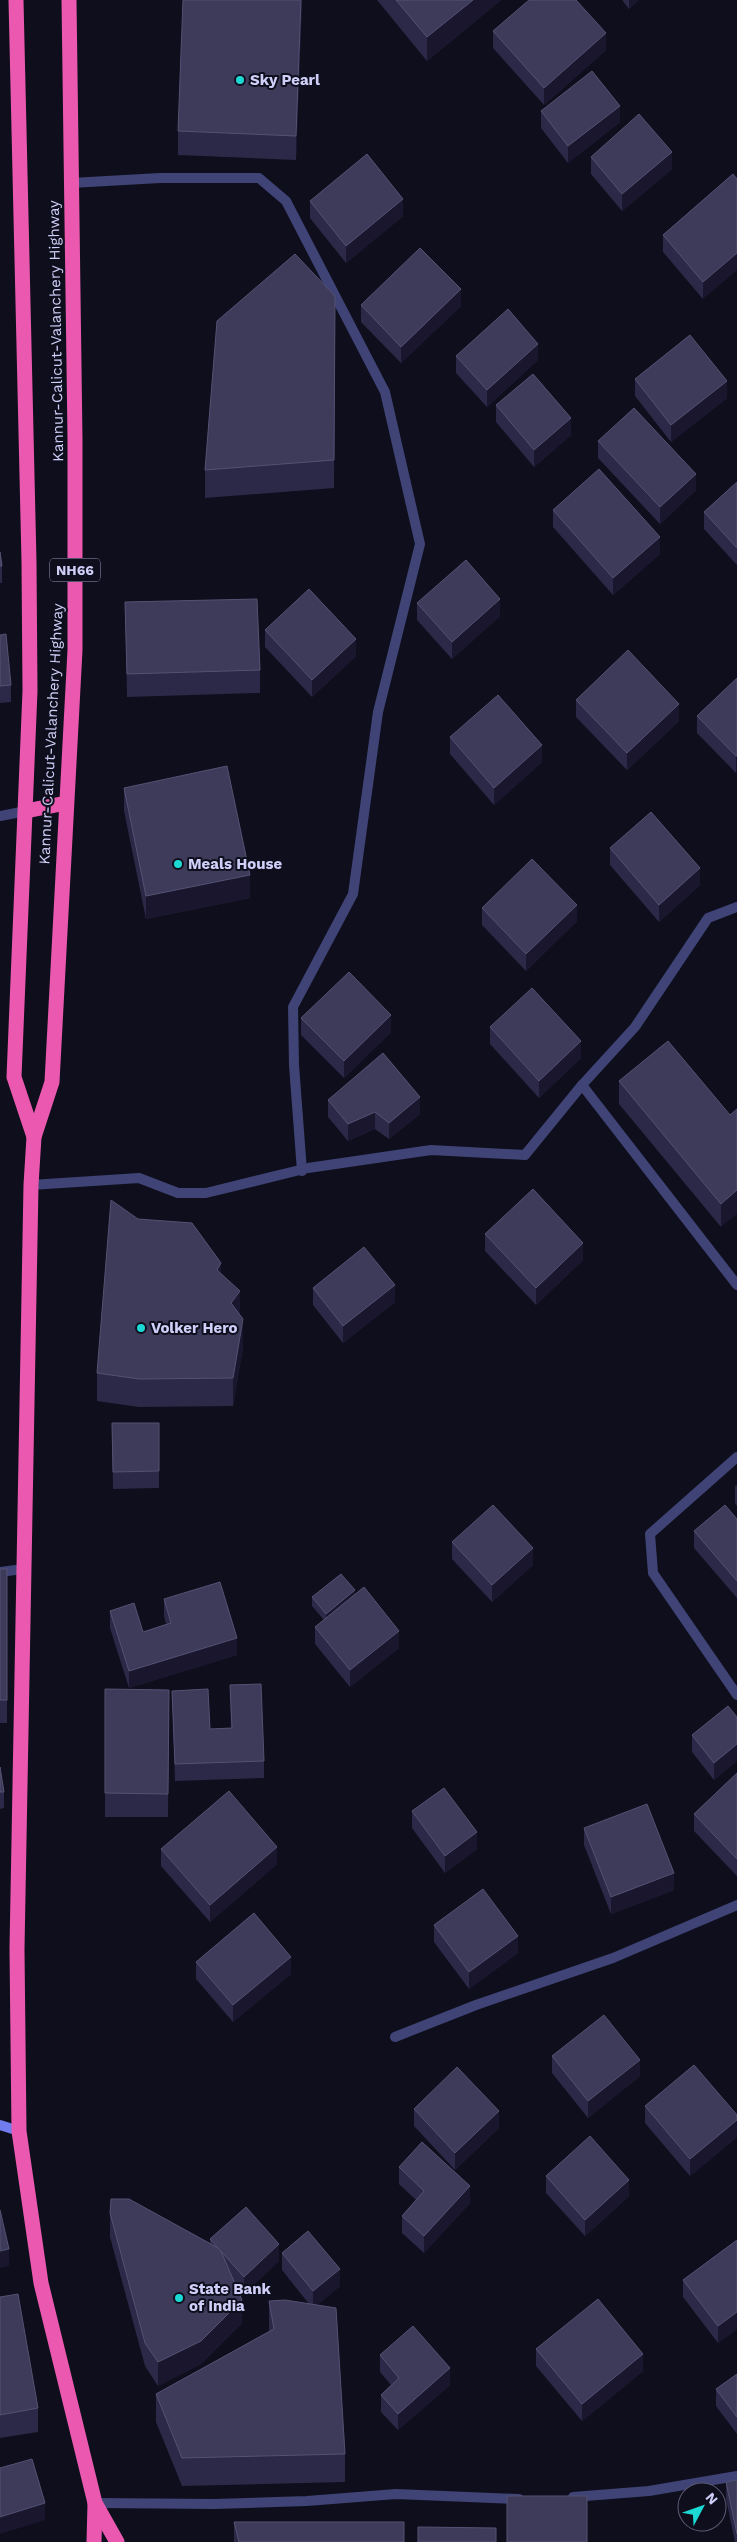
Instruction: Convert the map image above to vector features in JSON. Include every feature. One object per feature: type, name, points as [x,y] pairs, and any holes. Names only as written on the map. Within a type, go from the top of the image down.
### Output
[{"type":"highway","name":"Kannur-Calicut-Valanchery Highway","points":[[16,0],[30,691],[14,1077],[34,1137]]},
{"type":"highway","name":"Kannur-Calicut-Valanchery Highway","points":[[69,0],[76,439],[75,650],[52,1082],[34,1137],[31,1185],[17,1949],[19,2131],[41,2283],[95,2503],[94,2542]]},
{"type":"highway","points":[[26,811],[66,803]]},
{"type":"highway","name":"Kannur-Calicut-Valanchery Highway","points":[[95,2503],[117,2542]]},
{"type":"street","points":[[71,183],[160,178],[259,178],[286,201],[385,392],[420,544],[378,712],[353,894],[293,1007],[294,1065],[302,1170]]},
{"type":"street","points":[[0,816],[26,811]]},
{"type":"street","points":[[31,1185],[139,1178],[178,1193],[206,1194],[302,1170],[431,1150],[525,1155],[582,1085],[635,1027],[708,918],[737,907]]},
{"type":"street","points":[[582,1085],[737,1285]]},
{"type":"street","points":[[737,1457],[650,1534],[653,1572],[737,1695]]},
{"type":"street","points":[[0,1572],[24,1569]]},
{"type":"street","points":[[395,2037],[476,2005],[613,1958],[737,1905]]},
{"type":"street","points":[[0,2125],[19,2131]]},
{"type":"street","points":[[566,2497],[620,2495],[737,2476]]},
{"type":"street","points":[[95,2503],[214,2504],[307,2501],[396,2494],[532,2498]]},
{"type":"building","name":"Sky Pearl","points":[[183,0],[301,0],[296,136],[178,131]]},
{"type":"building","points":[[396,0],[473,0],[427,37]]},
{"type":"building","points":[[529,0],[576,0],[606,33],[544,88],[493,31]]},
{"type":"building","points":[[592,71],[620,106],[568,146],[541,111]]},
{"type":"building","points":[[639,114],[672,152],[622,194],[591,157]]},
{"type":"building","points":[[367,154],[403,199],[346,246],[310,201]]},
{"type":"building","points":[[733,174],[737,179],[737,253],[703,282],[663,235]]},
{"type":"building","points":[[420,248],[461,289],[401,347],[361,305]]},
{"type":"building","points":[[295,254],[335,296],[334,460],[205,470],[217,321]]},
{"type":"building","points":[[508,309],[538,344],[487,390],[456,356]]},
{"type":"building","points":[[690,335],[727,381],[671,425],[635,379]]},
{"type":"building","points":[[533,374],[571,418],[534,450],[496,405]]},
{"type":"building","points":[[634,408],[696,474],[660,507],[598,441]]},
{"type":"building","points":[[599,469],[660,537],[613,578],[553,510]]},
{"type":"building","points":[[737,482],[737,548],[704,512]]},
{"type":"building","points":[[466,560],[500,599],[452,642],[417,603]]},
{"type":"building","points":[[309,589],[356,639],[312,680],[265,630]]},
{"type":"building","points":[[257,599],[260,670],[127,674],[125,602]]},
{"type":"building","points":[[6,634],[11,685],[0,686],[0,635]]},
{"type":"building","points":[[628,650],[679,704],[627,753],[576,700]]},
{"type":"building","points":[[737,678],[737,756],[736,756],[697,716]]},
{"type":"building","points":[[498,695],[542,745],[494,788],[450,737]]},
{"type":"building","points":[[227,766],[250,875],[146,896],[124,788]]},
{"type":"building","points":[[651,812],[700,868],[659,905],[610,848]]},
{"type":"building","points":[[532,859],[577,905],[526,954],[482,908]]},
{"type":"building","points":[[349,972],[391,1015],[344,1061],[301,1018]]},
{"type":"building","points":[[532,988],[581,1041],[539,1081],[490,1027]]},
{"type":"building","points":[[668,1041],[730,1115],[737,1109],[737,1190],[721,1204],[619,1081]]},
{"type":"building","points":[[383,1053],[420,1097],[389,1123],[375,1112],[348,1124],[328,1100]]},
{"type":"building","points":[[533,1189],[583,1243],[536,1288],[485,1234]]},
{"type":"building","points":[[111,1200],[138,1219],[192,1223],[221,1263],[217,1270],[240,1291],[231,1303],[243,1319],[233,1378],[139,1379],[97,1373]]},
{"type":"building","points":[[364,1247],[395,1285],[343,1326],[313,1288]]},
{"type":"building","points":[[112,1423],[159,1423],[159,1471],[113,1472]]},
{"type":"building","points":[[493,1505],[533,1548],[492,1585],[452,1542]]},
{"type":"building","points":[[725,1505],[737,1519],[737,1581],[694,1531]]},
{"type":"building","points":[[0,1569],[7,1569],[7,1700],[0,1700]]},
{"type":"building","points":[[341,1574],[355,1590],[326,1614],[312,1597]]},
{"type":"building","points":[[220,1582],[237,1638],[129,1671],[110,1611],[134,1603],[143,1632],[171,1623],[164,1599]]},
{"type":"building","points":[[364,1587],[399,1631],[350,1670],[315,1627]]},
{"type":"building","points":[[261,1684],[264,1761],[175,1764],[172,1691],[208,1689],[210,1729],[232,1728],[230,1685]]},
{"type":"building","points":[[105,1689],[169,1690],[168,1794],[105,1793]]},
{"type":"building","points":[[728,1706],[737,1717],[737,1744],[714,1763],[692,1735]]},
{"type":"building","points":[[0,1767],[4,1792],[0,1792]]},
{"type":"building","points":[[737,1773],[737,1859],[694,1814]]},
{"type":"building","points":[[444,1788],[477,1832],[445,1856],[412,1811]]},
{"type":"building","points":[[229,1791],[277,1847],[210,1905],[161,1849]]},
{"type":"building","points":[[647,1804],[674,1873],[611,1897],[584,1828]]},
{"type":"building","points":[[483,1889],[518,1936],[469,1972],[434,1925]]},
{"type":"building","points":[[254,1913],[291,1957],[233,2005],[196,1962]]},
{"type":"building","points":[[604,2015],[640,2060],[588,2101],[552,2056]]},
{"type":"building","points":[[694,2065],[737,2115],[737,2120],[690,2159],[645,2106]]},
{"type":"building","points":[[457,2067],[499,2111],[455,2153],[414,2109]]},
{"type":"building","points":[[590,2136],[629,2180],[585,2220],[546,2176]]},
{"type":"building","points":[[422,2142],[470,2186],[424,2236],[402,2216],[424,2191],[399,2167]]},
{"type":"building","name":"State Bank of India","points":[[111,2199],[129,2199],[220,2249],[242,2300],[201,2341],[158,2362],[145,2343],[110,2213]]},
{"type":"building","points":[[246,2207],[279,2244],[244,2277],[210,2239]]},
{"type":"building","points":[[0,2210],[9,2249],[0,2251]]},
{"type":"building","points":[[308,2231],[340,2269],[313,2291],[282,2253]]},
{"type":"building","points":[[737,2240],[737,2312],[718,2326],[683,2280]]},
{"type":"building","points":[[18,2294],[38,2408],[0,2415],[0,2297]]},
{"type":"building","points":[[598,2299],[643,2354],[582,2404],[536,2349]]},
{"type":"building","points":[[285,2300],[336,2308],[345,2454],[182,2458],[156,2394],[274,2329],[269,2301]]},
{"type":"building","points":[[413,2326],[450,2368],[398,2414],[381,2395],[399,2378],[380,2355]]},
{"type":"building","points":[[737,2374],[737,2417],[716,2389]]},
{"type":"building","points":[[32,2459],[45,2503],[0,2517],[0,2468]]},
{"type":"building","points":[[737,2480],[737,2534],[727,2482]]},
{"type":"building","points":[[507,2496],[587,2496],[587,2542],[507,2542]]},
{"type":"building","points":[[234,2522],[404,2522],[404,2542],[239,2542]]},
{"type":"building","points":[[418,2527],[496,2528],[496,2542],[418,2542]]},
{"type":"place","name":"Sky Pearl","points":[[240,80]]},
{"type":"place","name":"Meals House","points":[[178,864]]},
{"type":"place","name":"Volker Hero","points":[[141,1328]]},
{"type":"place","name":"State Bank of India","points":[[179,2298]]}]
